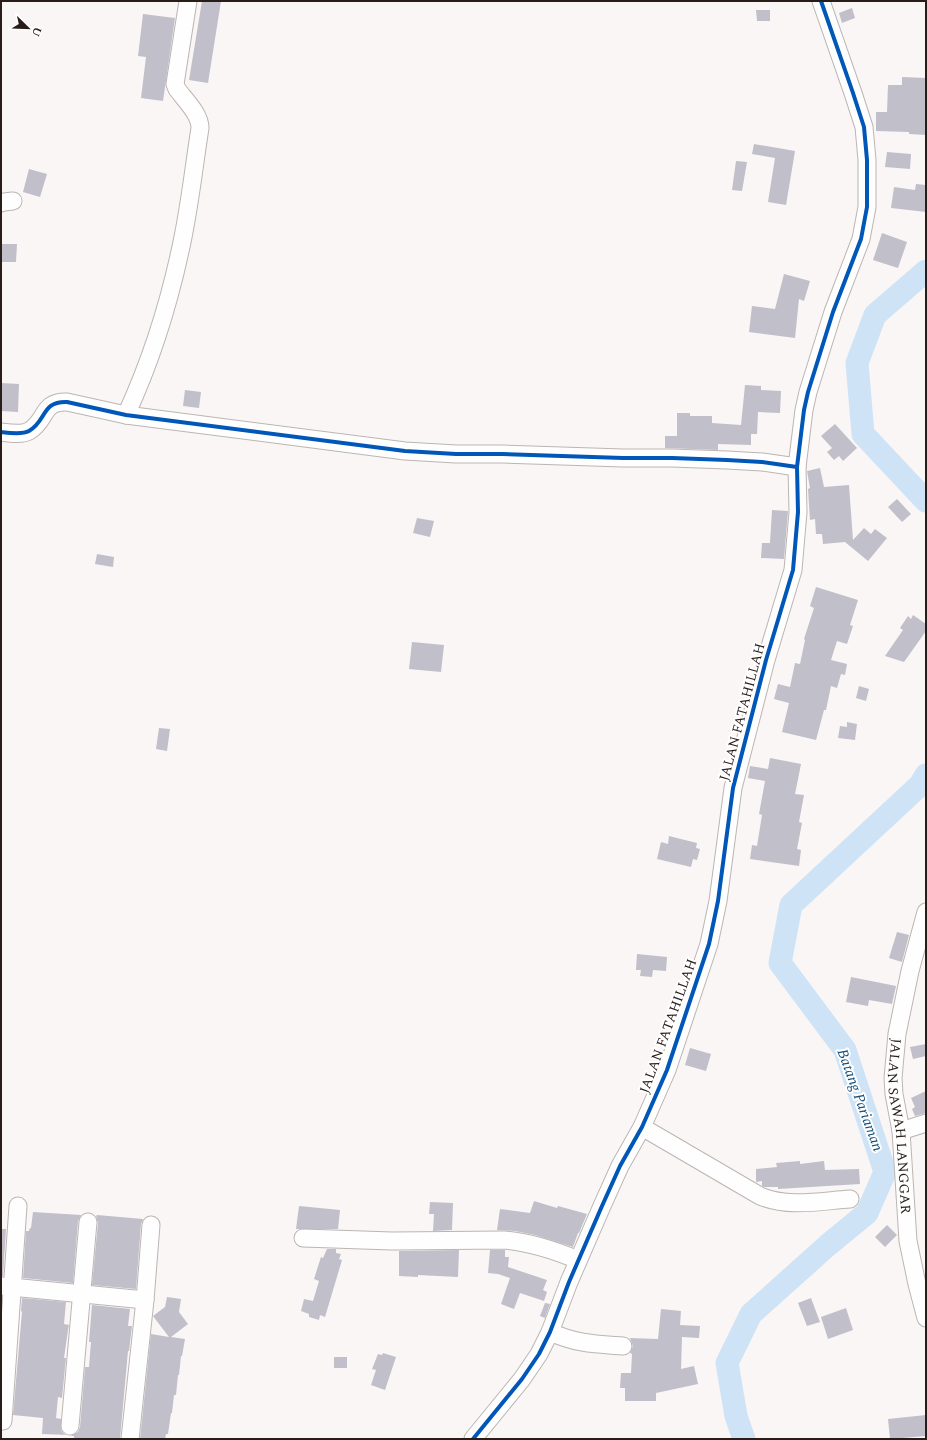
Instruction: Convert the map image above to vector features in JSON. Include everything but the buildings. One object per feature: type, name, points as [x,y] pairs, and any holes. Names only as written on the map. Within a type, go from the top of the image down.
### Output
[{"type":"street","points":[[126,415],[138,390],[153,347],[172,281],[182,241],[200,128],[200,122],[175,84],[188,1]]},
{"type":"street","name":"JALAN FATAHILLAH","points":[[473,1439],[522,1379],[539,1354],[550,1332],[578,1260],[620,1166],[642,1127],[667,1070],[709,944],[718,901],[733,788],[766,660],[794,570],[798,512],[797,467],[801,425],[808,392],[833,312],[861,239],[866,220],[868,202],[867,153],[864,127],[821,1]]},
{"type":"street","points":[[1,432],[24,433],[30,431],[50,406],[58,402],[67,402],[126,415],[405,450],[456,454],[727,460],[762,462],[797,467]]},
{"type":"street","name":"JALAN SAWAH LANGGAR","points":[[926,912],[910,971],[897,1034],[893,1078],[894,1094],[901,1131],[908,1241],[926,1318]]},
{"type":"street","points":[[901,1131],[926,1123]]},
{"type":"street","points":[[642,1127],[760,1196],[768,1199],[799,1203],[850,1199]]},
{"type":"street","points":[[3,1421],[7,1287],[18,1206]]},
{"type":"street","points":[[70,1426],[88,1222]]},
{"type":"street","points":[[130,1439],[145,1300],[151,1225]]},
{"type":"street","points":[[303,1238],[392,1241],[520,1241],[549,1248],[578,1260]]},
{"type":"street","points":[[7,1287],[145,1300]]},
{"type":"street","points":[[550,1332],[578,1342],[623,1346]]},
{"type":"waterway","name":"Batang Pariaman","points":[[926,271],[875,315],[857,363],[863,434],[926,501]]},
{"type":"waterway","name":"Batang Pariaman","points":[[744,1439],[736,1416],[727,1363],[751,1314],[828,1245],[867,1213],[885,1172],[845,1050],[780,963],[791,905],[920,785],[926,775]]},
{"type":"cycle path","points":[[473,1439],[522,1379],[539,1354],[550,1332],[569,1282],[602,1206],[620,1166],[642,1127],[667,1070],[709,944],[718,901],[733,788],[766,660],[793,570],[798,512],[797,467],[804,410],[808,392],[833,312],[861,239],[867,207],[867,160],[864,127],[821,1]]},
{"type":"cycle path","points":[[1,432],[19,433],[29,431],[35,427],[48,408],[59,403],[67,402],[126,415],[405,451],[456,454],[727,460],[762,462],[797,467]]}]
